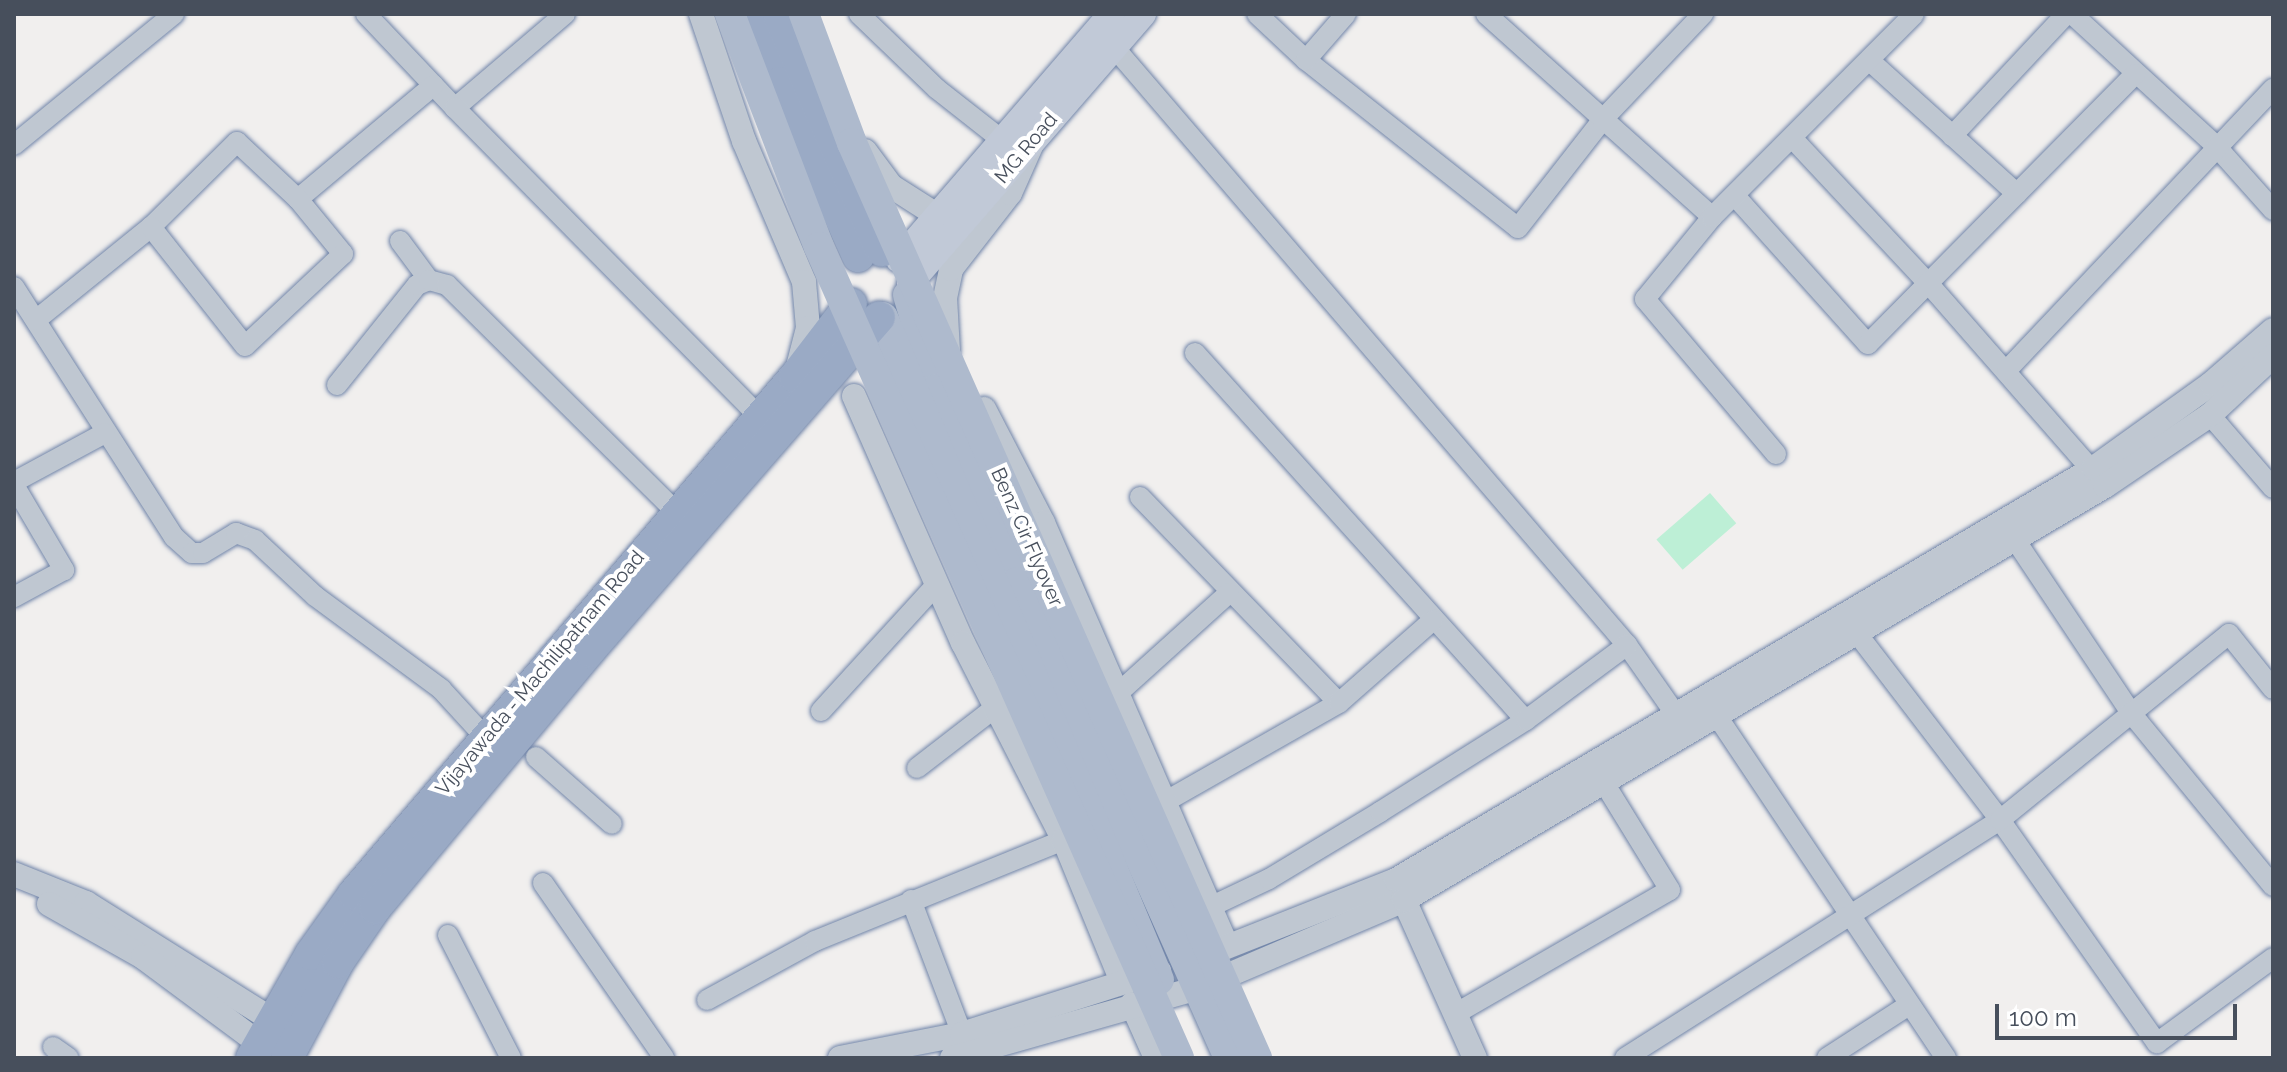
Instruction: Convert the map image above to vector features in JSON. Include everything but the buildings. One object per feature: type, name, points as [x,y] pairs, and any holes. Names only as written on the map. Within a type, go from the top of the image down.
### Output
[{"type":"highway","points":[[755,14],[805,141],[891,269]]},
{"type":"highway","points":[[779,14],[891,269]]},
{"type":"highway","points":[[871,313],[844,279],[891,269]]},
{"type":"highway","name":"Vijayawada - Machilipatnam Road","points":[[268,1045],[311,954],[419,836],[805,384],[871,313],[891,269]]},
{"type":"highway","name":"Vijayawada - Machilipatnam Road","points":[[419,836],[484,736],[760,417],[805,384]]},
{"type":"main road","points":[[730,14],[819,247],[1179,1058]]},
{"type":"main road","name":"Benz Cir Flyover","points":[[804,14],[852,143],[1257,1058]]},
{"type":"main road","name":"MG Road","points":[[891,269],[1111,14]]},
{"type":"main road","name":"MG Road","points":[[891,269],[1034,140],[1143,14]]},
{"type":"main road","points":[[891,269],[936,389],[1229,1058]]},
{"type":"main road","points":[[871,313],[922,420],[1195,1058]]},
{"type":"street","points":[[14,145],[174,14]]},
{"type":"street","points":[[366,14],[760,417]]},
{"type":"street","points":[[455,108],[565,14]]},
{"type":"street","points":[[701,14],[808,304],[805,384],[854,396],[922,420]]},
{"type":"street","points":[[817,14],[832,75],[860,143],[891,186],[938,216]]},
{"type":"street","points":[[859,14],[937,89],[1003,141]]},
{"type":"street","points":[[1257,14],[1306,60],[1518,228],[1604,118],[1696,16]]},
{"type":"street","points":[[1306,60],[1346,14]]},
{"type":"street","points":[[1486,14],[1712,217]]},
{"type":"street","points":[[1776,454],[1645,299],[1712,217],[1794,140],[1914,14]]},
{"type":"street","points":[[1952,136],[2069,14],[2216,146],[2273,210]]},
{"type":"street","points":[[1113,46],[1627,645],[1681,722]]},
{"type":"street","points":[[1870,61],[2017,194]]},
{"type":"street","points":[[1735,196],[1868,344],[2135,74]]},
{"type":"street","points":[[298,199],[434,85]]},
{"type":"street","points":[[2007,370],[2273,89]]},
{"type":"street","points":[[936,389],[949,347],[945,298],[951,269],[1010,193],[1034,140]]},
{"type":"street","points":[[1794,140],[2007,370],[2099,477]]},
{"type":"street","points":[[772,208],[805,141]]},
{"type":"street","points":[[36,320],[151,227],[237,142],[298,199],[343,254],[245,346],[151,227]]},
{"type":"street","points":[[400,241],[429,280],[462,296],[676,512]]},
{"type":"street","points":[[337,385],[417,285],[429,280]]},
{"type":"street","points":[[14,287],[174,537],[192,553],[203,553],[236,533],[255,540],[315,596],[441,689],[484,736]]},
{"type":"street","points":[[952,1058],[1132,1004],[1161,984],[1193,975],[1234,971],[1404,900],[1603,781],[1681,722],[1717,716],[1859,636],[2016,541],[2099,477],[2273,330]]},
{"type":"street","points":[[949,347],[1043,523],[1116,695],[1168,800],[1227,946]]},
{"type":"street","points":[[1195,353],[1526,720]]},
{"type":"street","points":[[1193,975],[1227,946],[1396,880],[1681,722],[2210,415],[2273,356]]},
{"type":"street","points":[[854,396],[937,584],[1064,840],[1121,979]]},
{"type":"street","points":[[2210,415],[2273,488]]},
{"type":"street","points":[[14,597],[64,570],[14,484],[105,433]]},
{"type":"street","points":[[1140,497],[1229,593],[1339,703]]},
{"type":"street","points":[[2016,541],[2131,713],[2273,886]]},
{"type":"street","points":[[821,711],[937,584]]},
{"type":"street","points":[[1116,695],[1229,593]]},
{"type":"street","points":[[1168,800],[1339,703],[1433,620]]},
{"type":"street","points":[[1625,1058],[2000,820],[2229,634],[2273,689]]},
{"type":"street","points":[[1859,636],[2000,820],[2157,1043],[2273,958]]},
{"type":"street","points":[[1210,907],[1269,879],[1526,720],[1627,645]]},
{"type":"street","points":[[917,768],[996,707]]},
{"type":"street","points":[[1717,716],[1946,1058]]},
{"type":"street","points":[[536,757],[612,824]]},
{"type":"street","points":[[1455,1014],[1670,890],[1603,781]]},
{"type":"street","points":[[707,1000],[815,941],[1064,840]]},
{"type":"street","points":[[14,874],[86,903],[268,1045]]},
{"type":"street","points":[[543,883],[664,1058]]},
{"type":"street","points":[[14,889],[75,916],[143,957],[268,1045]]},
{"type":"street","points":[[911,900],[962,1034]]},
{"type":"street","points":[[1404,900],[1475,1058]]},
{"type":"street","points":[[448,935],[511,1058]]},
{"type":"street","points":[[1234,971],[1271,1058]]},
{"type":"street","points":[[840,1058],[962,1034],[1121,979],[1161,984]]},
{"type":"street","points":[[1132,1004],[1156,1058]]},
{"type":"street","points":[[1827,1058],[1909,1005]]},
{"type":"green space","points":[[1710,493],[1736,523],[1683,570],[1656,540]]}]
